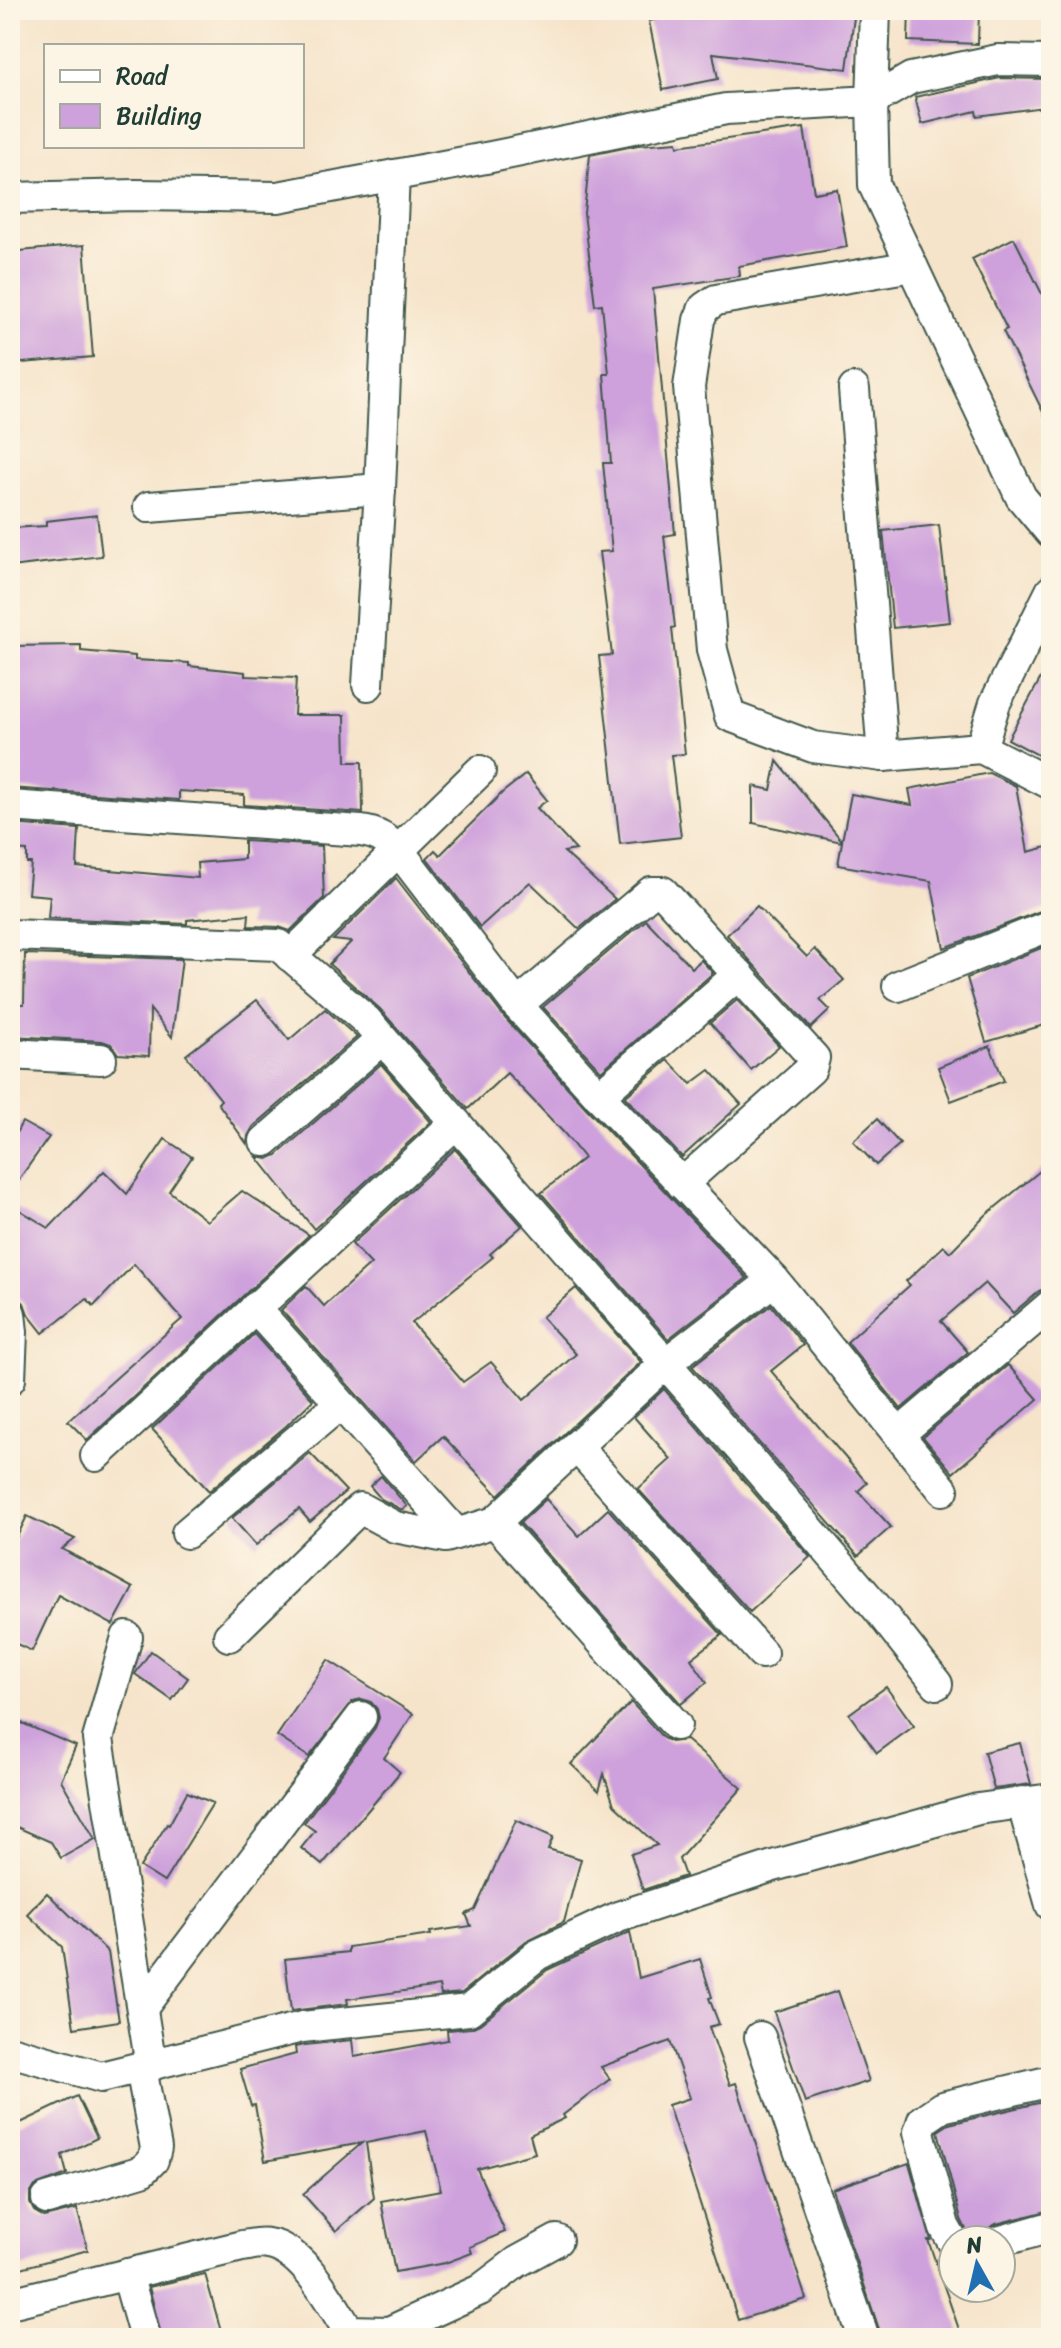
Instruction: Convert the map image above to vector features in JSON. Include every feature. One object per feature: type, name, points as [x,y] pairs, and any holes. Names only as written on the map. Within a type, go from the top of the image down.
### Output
[{"type":"street","points":[[875,10],[872,101],[874,185],[1021,497],[1051,533]]},
{"type":"street","points":[[10,198],[136,195],[278,197],[726,109],[872,101],[911,78],[998,60],[1051,61]]},
{"type":"street","points":[[368,685],[394,175]]},
{"type":"street","points":[[912,266],[716,300],[704,308],[699,320],[689,387],[712,650],[730,716],[813,747],[883,756],[981,748],[1051,784]]},
{"type":"street","points":[[854,389],[883,756]]},
{"type":"street","points":[[149,507],[380,489]]},
{"type":"street","points":[[981,748],[995,703],[1051,591]]},
{"type":"street","points":[[290,956],[480,771]]},
{"type":"street","points":[[10,806],[361,831],[372,832],[385,839],[399,851],[517,1005],[774,1280],[943,1490]]},
{"type":"street","points":[[517,1005],[651,892],[658,890],[739,974],[814,1058],[811,1069],[682,1184]]},
{"type":"street","points":[[898,986],[1051,925]]},
{"type":"street","points":[[10,935],[278,945],[367,1021],[877,1608],[937,1684]]},
{"type":"street","points":[[599,1096],[739,974]]},
{"type":"street","points":[[265,1141],[381,1040]]},
{"type":"street","points":[[10,1054],[101,1059]]},
{"type":"street","points":[[96,1456],[456,1123]]},
{"type":"street","points":[[229,1636],[360,1508],[395,1527],[446,1537],[495,1522],[666,1363],[774,1280]]},
{"type":"street","points":[[255,1308],[456,1533]]},
{"type":"street","points":[[10,1314],[10,1379]]},
{"type":"street","points":[[899,1434],[1047,1316]]},
{"type":"street","points":[[187,1533],[340,1404]]},
{"type":"street","points":[[576,1446],[762,1653]]},
{"type":"street","points":[[495,1522],[676,1725]]},
{"type":"street","points":[[47,2199],[142,2171],[153,2160],[156,2148],[142,2008],[98,1739],[127,1637]]},
{"type":"street","points":[[142,2008],[361,1717]]},
{"type":"street","points":[[10,2051],[101,2077],[302,2027],[469,2010],[537,1955],[618,1917],[787,1862],[978,1809],[1036,1800],[1051,1905]]},
{"type":"street","points":[[760,2037],[864,2338]]},
{"type":"street","points":[[943,2224],[919,2132],[923,2120],[942,2107],[1051,2081]]},
{"type":"street","points":[[1017,2237],[1051,2227]]},
{"type":"street","points":[[10,2303],[242,2246],[267,2243],[285,2249],[308,2269],[349,2331],[389,2332],[480,2290],[517,2262],[557,2240]]},
{"type":"street","points":[[127,2274],[145,2338]]},
{"type":"building","points":[[656,10],[855,10],[847,69],[713,53],[718,79],[663,90],[649,21],[658,19]]},
{"type":"building","points":[[909,10],[979,10],[978,44],[908,41]]},
{"type":"building","points":[[1000,78],[1051,79],[1051,106],[977,116],[976,111],[922,124],[915,97]]},
{"type":"building","points":[[804,128],[814,193],[837,189],[847,247],[739,266],[740,276],[653,289],[675,534],[664,536],[685,754],[671,755],[681,837],[620,844],[599,656],[612,655],[599,552],[612,551],[603,463],[611,463],[604,374],[609,374],[602,304],[595,305],[584,213],[590,155],[638,145],[677,142],[678,146]]},
{"type":"building","points":[[1014,238],[1051,312],[1051,428],[1003,331],[1007,329],[972,259]]},
{"type":"building","points":[[84,245],[93,357],[10,364],[10,252]]},
{"type":"building","points":[[97,515],[102,556],[10,567],[10,528],[46,526],[46,521]]},
{"type":"building","points":[[939,525],[950,622],[893,628],[883,531]]},
{"type":"building","points":[[81,645],[81,651],[135,656],[135,660],[189,663],[189,666],[245,672],[245,676],[296,678],[294,715],[345,715],[346,762],[362,762],[363,813],[244,805],[244,795],[179,791],[179,800],[10,788],[10,646]]},
{"type":"building","points":[[1051,659],[1051,762],[1008,739]]},
{"type":"building","points":[[777,761],[842,841],[851,794],[912,805],[909,789],[989,773],[1016,786],[1028,852],[1051,846],[1051,907],[944,948],[931,881],[838,865],[842,842],[753,823],[753,786],[771,790]]},
{"type":"building","points":[[526,774],[547,800],[537,808],[576,850],[564,852],[615,899],[579,929],[530,882],[480,927],[427,858],[435,850],[440,855],[503,792]]},
{"type":"building","points":[[10,824],[79,829],[77,867],[198,878],[197,863],[244,859],[244,841],[322,846],[324,898],[290,931],[279,927],[248,926],[249,914],[187,920],[187,924],[48,918],[50,896],[28,894],[31,863],[27,863],[27,851],[10,850]]},
{"type":"building","points":[[396,878],[504,1017],[747,1278],[668,1339],[541,1193],[584,1158],[564,1133],[507,1073],[468,1109],[380,1009],[329,964],[351,942],[333,940]]},
{"type":"building","points":[[757,906],[807,957],[815,949],[844,980],[820,1000],[830,1010],[811,1028],[727,935]]},
{"type":"building","points":[[646,920],[692,968],[701,960],[713,973],[601,1071],[543,1007]]},
{"type":"building","points":[[1051,944],[1051,1023],[986,1042],[967,978]]},
{"type":"building","points":[[25,954],[182,959],[172,1037],[150,1009],[149,1056],[118,1054],[111,1044],[102,1041],[10,1036],[10,1004],[24,1004]]},
{"type":"building","points":[[257,1000],[289,1040],[325,1009],[357,1037],[253,1127],[247,1144],[218,1103],[221,1100],[186,1055]]},
{"type":"building","points":[[737,1000],[779,1046],[751,1070],[710,1023]]},
{"type":"building","points":[[990,1046],[1004,1081],[951,1101],[938,1067]]},
{"type":"building","points":[[668,1060],[691,1084],[710,1070],[741,1104],[682,1157],[625,1097]]},
{"type":"building","points":[[381,1064],[431,1122],[314,1229],[257,1157],[268,1159],[277,1155]]},
{"type":"building","points":[[877,1119],[900,1144],[876,1165],[853,1141]]},
{"type":"building","points":[[22,1122],[49,1137],[10,1192],[10,1144]]},
{"type":"building","points":[[165,1139],[192,1157],[169,1191],[207,1221],[242,1191],[309,1235],[87,1440],[68,1421],[182,1319],[134,1264],[94,1306],[87,1299],[43,1333],[28,1314],[24,1303],[10,1290],[10,1204],[49,1228],[104,1171],[127,1194]]},
{"type":"building","points":[[455,1149],[522,1226],[490,1254],[493,1257],[412,1323],[463,1382],[491,1362],[524,1400],[576,1354],[542,1317],[576,1288],[641,1362],[498,1495],[443,1436],[416,1461],[281,1310],[306,1286],[324,1306],[371,1264],[352,1244]]},
{"type":"building","points":[[1051,1162],[1051,1287],[1039,1291],[1013,1313],[985,1283],[941,1321],[968,1352],[901,1409],[847,1342],[910,1285],[906,1281],[944,1246],[950,1252],[986,1215]]},
{"type":"building","points":[[771,1305],[803,1345],[771,1371],[867,1483],[858,1491],[891,1527],[858,1556],[692,1366]]},
{"type":"building","points":[[254,1334],[313,1400],[209,1491],[152,1429]]},
{"type":"building","points":[[1008,1365],[1038,1399],[953,1473],[923,1437]]},
{"type":"building","points":[[664,1389],[810,1557],[750,1612],[638,1489],[671,1459],[634,1417]]},
{"type":"building","points":[[310,1453],[346,1491],[310,1522],[299,1509],[256,1545],[232,1518]]},
{"type":"building","points":[[381,1476],[407,1506],[402,1510],[381,1499],[370,1486]]},
{"type":"building","points":[[546,1499],[579,1536],[608,1509],[722,1635],[691,1659],[707,1682],[681,1704],[520,1523]]},
{"type":"building","points":[[27,1516],[75,1539],[62,1549],[133,1588],[113,1625],[58,1595],[32,1651],[10,1641],[10,1551]]},
{"type":"building","points":[[151,1651],[188,1678],[172,1700],[135,1674]]},
{"type":"building","points":[[328,1660],[413,1714],[384,1758],[400,1772],[322,1865],[301,1848],[315,1831],[304,1823],[375,1728],[379,1718],[371,1702],[362,1699],[353,1701],[309,1757],[277,1736]]},
{"type":"building","points":[[886,1687],[914,1726],[877,1753],[849,1714]]},
{"type":"building","points":[[631,1702],[663,1738],[671,1742],[686,1740],[742,1788],[679,1859],[685,1876],[643,1890],[631,1854],[657,1845],[614,1805],[604,1774],[599,1791],[571,1764]]},
{"type":"building","points":[[10,1718],[76,1746],[61,1780],[95,1839],[61,1858],[51,1842],[10,1824]]},
{"type":"building","points":[[1020,1743],[1031,1784],[994,1789],[984,1752]]},
{"type":"building","points":[[187,1792],[213,1803],[164,1882],[140,1867]]},
{"type":"building","points":[[516,1820],[553,1837],[548,1849],[581,1859],[564,1922],[526,1941],[462,1993],[441,1995],[439,1986],[347,1999],[348,2004],[291,2011],[285,1959],[348,1952],[348,1947],[471,1926],[466,1914],[475,1910]]},
{"type":"building","points":[[47,1893],[108,1952],[119,2021],[74,2028],[62,1947],[27,1914]]},
{"type":"building","points":[[630,1932],[639,1978],[700,1959],[719,2024],[709,2027],[730,2085],[736,2083],[806,2299],[738,2320],[668,2105],[690,2098],[670,2041],[601,2067],[610,2079],[563,2115],[565,2118],[530,2135],[535,2153],[477,2169],[505,2232],[470,2247],[472,2253],[445,2263],[395,2272],[381,2201],[441,2190],[426,2131],[366,2143],[374,2198],[336,2231],[303,2194],[362,2143],[265,2161],[255,2105],[251,2106],[240,2069],[296,2054],[295,2047],[305,2045],[352,2040],[354,2057],[448,2040],[447,2030],[480,2024],[547,1970]]},
{"type":"building","points":[[838,1991],[869,2081],[805,2102],[774,2012]]},
{"type":"building","points":[[77,2096],[97,2138],[62,2155],[67,2174],[35,2186],[30,2194],[30,2203],[34,2211],[44,2217],[77,2209],[88,2250],[10,2271],[10,2128]]},
{"type":"building","points":[[1051,2100],[1051,2210],[996,2224],[963,2224],[938,2131],[949,2124]]},
{"type":"building","points":[[909,2163],[937,2266],[937,2304],[950,2304],[962,2338],[882,2338],[832,2189]]},
{"type":"building","points":[[205,2274],[223,2338],[162,2338],[149,2287]]}]
